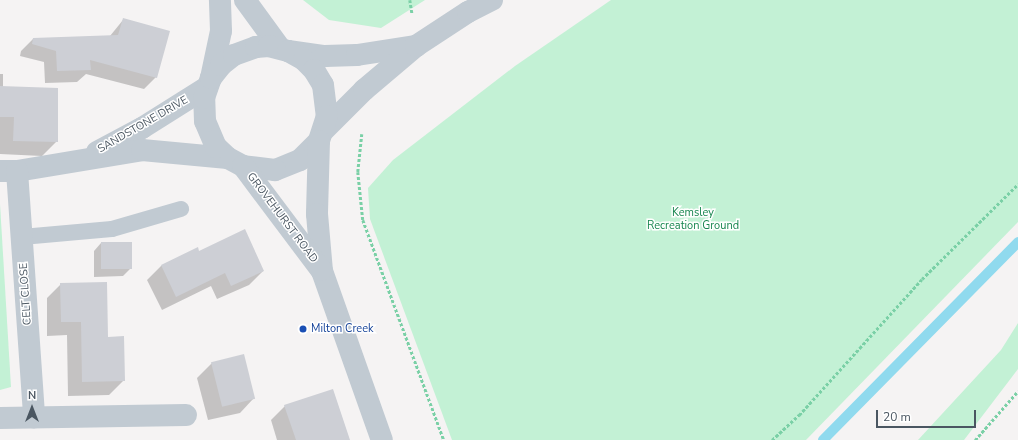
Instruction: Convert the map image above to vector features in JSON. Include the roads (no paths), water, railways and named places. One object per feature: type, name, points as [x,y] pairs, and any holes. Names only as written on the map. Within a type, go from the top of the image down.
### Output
[{"type":"street","points":[[220,0],[220,31],[203,110],[204,121],[216,147],[236,162],[275,170],[288,166],[310,152],[321,135],[364,90],[416,46],[468,12],[492,0]]},
{"type":"street","points":[[245,0],[284,49],[304,60],[323,84],[327,101],[321,135]]},
{"type":"street","points":[[209,82],[221,65],[244,50],[256,47],[284,49],[325,56],[357,55],[416,46]]},
{"type":"street","name":"SANDSTONE DRIVE","points":[[78,162],[142,128],[209,82]]},
{"type":"street","name":"GROVEHURST ROAD","points":[[321,135],[317,214],[322,271],[382,440]]},
{"type":"street","name":"SANDSTONE DRIVE","points":[[9,170],[78,162],[142,150],[236,162]]},
{"type":"street","name":"GROVEHURST ROAD","points":[[236,162],[322,271]]},
{"type":"street","name":"CELT CLOSE","points":[[9,170],[22,237],[34,418]]},
{"type":"street","points":[[0,418],[186,415]]},
{"type":"lane","points":[[22,237],[112,229],[181,209]]},
{"type":"waterway","points":[[823,440],[1018,242]]},
{"type":"place","name":"Milton Creek","points":[[303,329]]},
{"type":"park label","name":"Kemsley Recreation Ground","points":[[693,220]]}]
